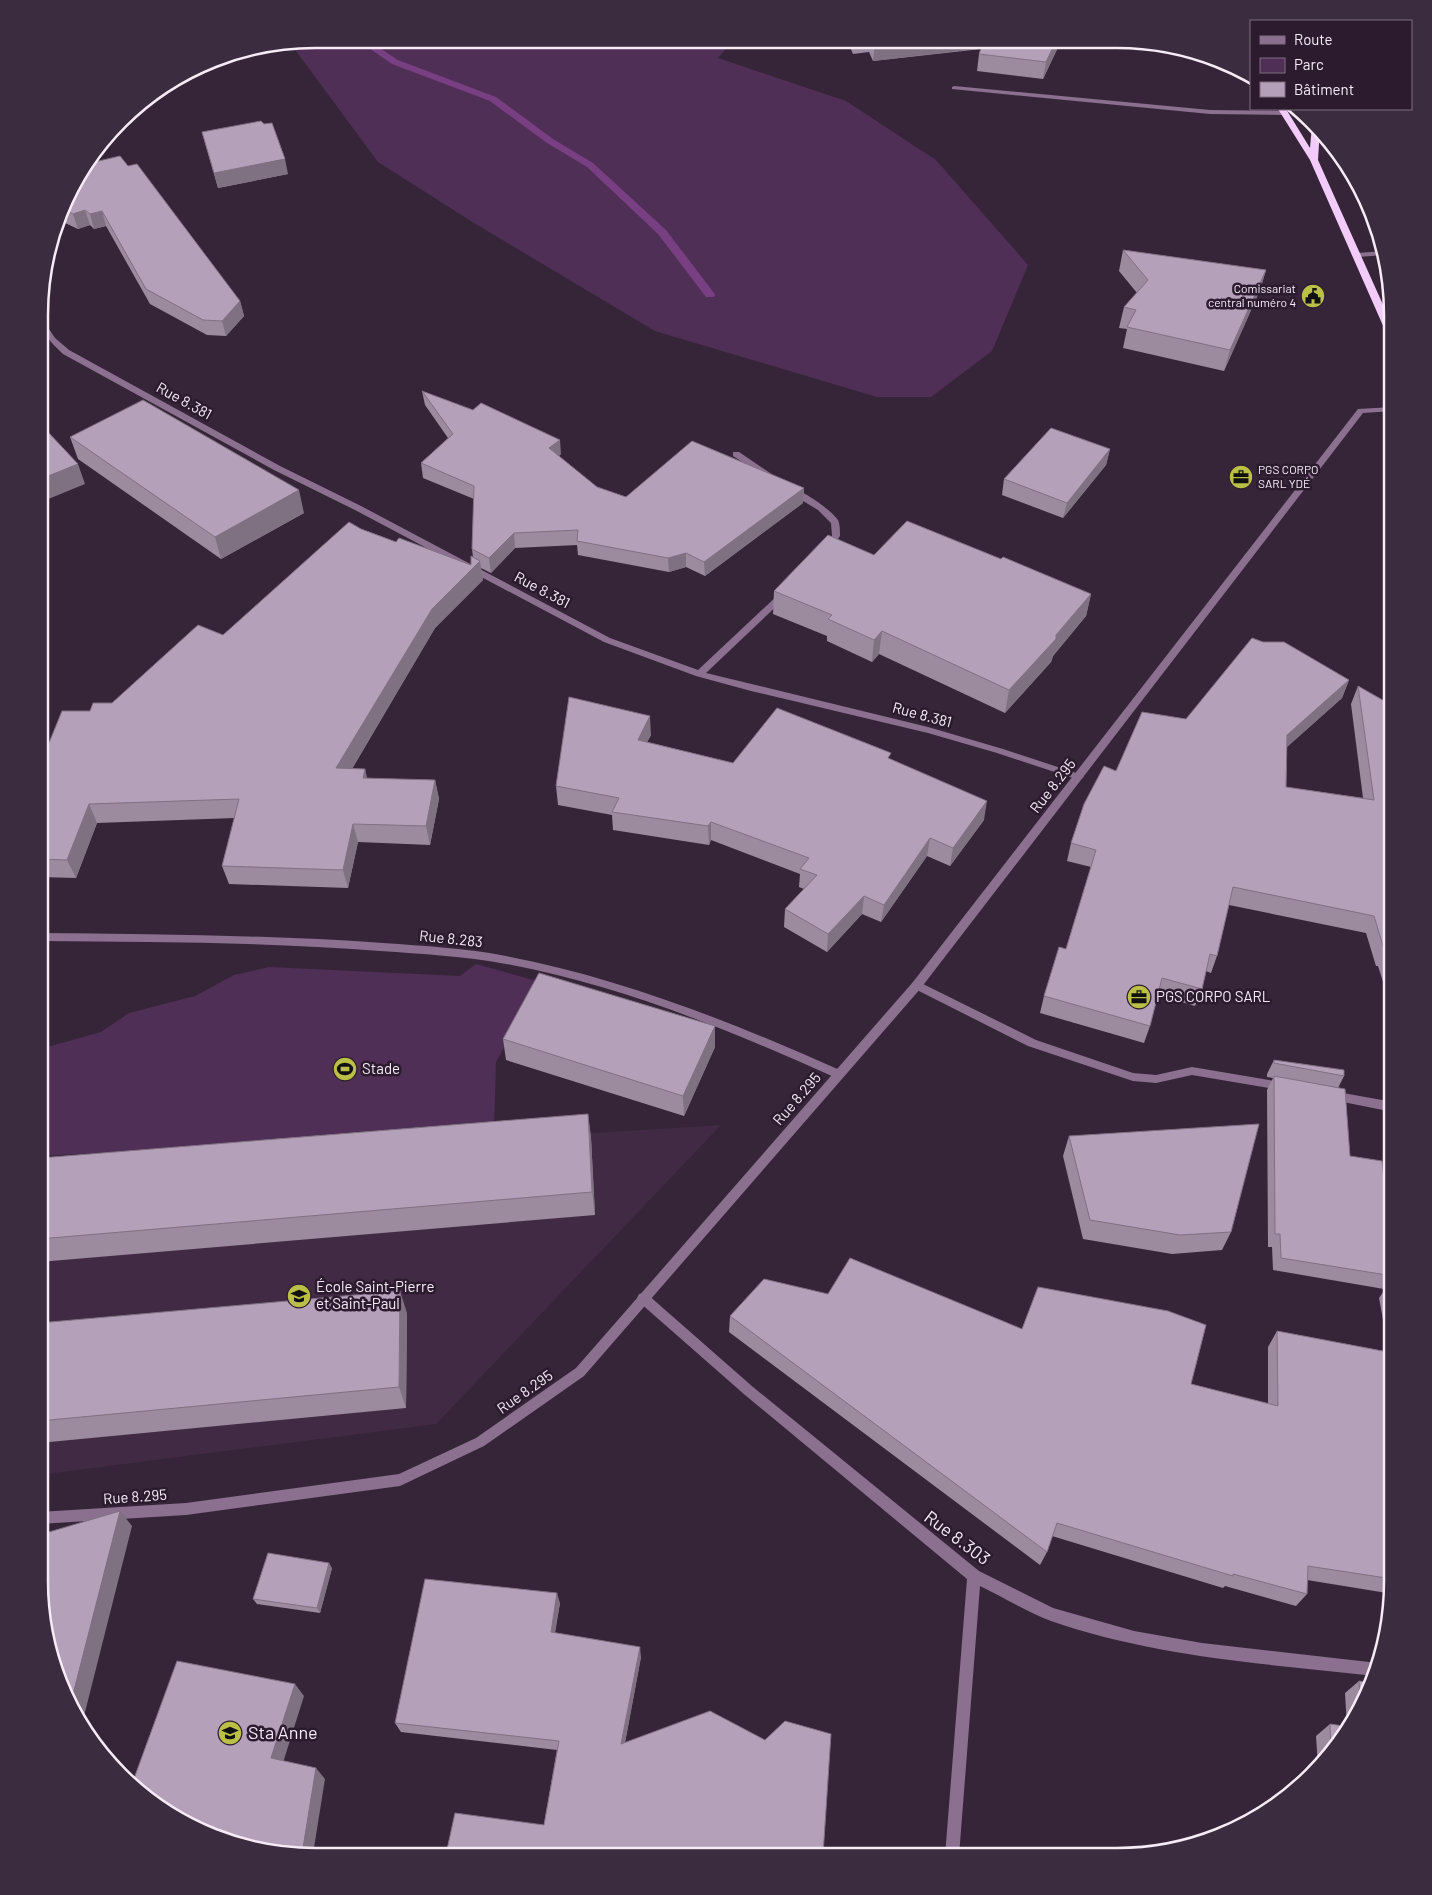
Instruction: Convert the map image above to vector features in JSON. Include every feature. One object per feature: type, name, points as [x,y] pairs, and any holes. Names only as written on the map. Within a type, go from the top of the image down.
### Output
[{"type":"highway","points":[[1283,111],[1314,160],[1384,316]]},
{"type":"highway","points":[[1314,160],[1315,136]]},
{"type":"street","points":[[954,88],[1210,112],[1283,111]]},
{"type":"street","points":[[1357,255],[1377,254]]},
{"type":"street","name":"Rue 8.381","points":[[48,332],[66,352],[276,468],[358,508],[607,640],[699,674],[928,730],[1000,750],[1079,777]]},
{"type":"street","name":"Rue 8.295","points":[[48,1517],[186,1509],[400,1480],[480,1442],[580,1372],[917,985],[1361,411],[1384,410]]},
{"type":"street","points":[[736,454],[821,508],[835,522],[836,536],[824,551]]},
{"type":"street","points":[[699,674],[788,590]]},
{"type":"street","name":"Rue 8.283","points":[[48,937],[288,941],[425,950],[506,960],[601,983],[767,1042],[838,1074]]},
{"type":"street","points":[[917,985],[1032,1043],[1133,1077],[1156,1079],[1192,1071],[1289,1088]]},
{"type":"street","points":[[1318,1093],[1384,1105]]},
{"type":"street","name":"Rue 8.303","points":[[643,1298],[749,1391],[974,1576],[1051,1614],[1134,1638],[1202,1650],[1369,1669]]},
{"type":"street","points":[[953,1848],[974,1576]]},
{"type":"shaded area","name":"École Saint-Pierre et Saint-Paul","points":[[721,1125],[436,1424],[48,1474],[48,1167]]},
{"type":"green space","points":[[294,48],[727,48],[718,58],[846,101],[936,160],[1028,265],[992,351],[931,397],[877,397],[655,331],[474,223],[378,162]]},
{"type":"green space","points":[[476,964],[540,982],[496,1062],[494,1132],[48,1156],[48,1047],[101,1032],[129,1013],[195,996],[234,975],[269,967],[460,976]]},
{"type":"building","points":[[981,48],[1053,48],[1046,62],[979,54]]},
{"type":"building","points":[[261,121],[264,124],[272,123],[285,159],[214,173],[202,132]]},
{"type":"building","points":[[120,156],[128,166],[137,164],[240,301],[222,321],[203,320],[146,289],[102,211],[90,214],[85,210],[73,214],[69,212],[83,181],[96,162]]},
{"type":"building","points":[[1123,250],[1266,270],[1230,350],[1127,327],[1136,310],[1124,307],[1148,280]]},
{"type":"building","points":[[422,391],[473,410],[481,403],[560,440],[549,448],[597,487],[626,497],[692,441],[804,488],[704,562],[686,553],[668,558],[577,541],[578,530],[514,533],[489,558],[472,549],[474,486],[421,463],[453,434]]},
{"type":"building","points":[[143,400],[299,490],[215,537],[70,437]]},
{"type":"building","points":[[1051,428],[1110,449],[1067,503],[1004,479]]},
{"type":"building","points":[[48,432],[78,464],[48,476]]},
{"type":"building","points":[[907,521],[1001,559],[1003,557],[1091,594],[1056,635],[1056,639],[1009,690],[882,631],[874,640],[828,619],[832,615],[774,591],[828,535],[874,555]]},
{"type":"building","points":[[349,522],[361,529],[396,542],[399,538],[471,565],[471,556],[480,561],[432,609],[336,768],[365,769],[363,778],[435,780],[426,826],[353,824],[343,870],[222,866],[239,799],[89,804],[67,860],[48,859],[48,745],[62,711],[90,711],[93,703],[112,703],[198,625],[223,635]]},
{"type":"building","points":[[1252,638],[1263,642],[1284,642],[1349,680],[1287,735],[1286,787],[1374,800],[1358,686],[1384,701],[1384,949],[1374,916],[1233,887],[1217,956],[1210,954],[1202,989],[1162,978],[1150,1026],[1044,996],[1059,947],[1066,949],[1096,850],[1071,843],[1084,804],[1104,766],[1116,771],[1142,712],[1186,719]]},
{"type":"building","points":[[569,697],[650,716],[638,740],[733,763],[777,708],[891,753],[888,758],[987,801],[953,848],[930,838],[884,905],[864,896],[828,934],[785,909],[817,875],[800,869],[809,858],[711,822],[708,826],[612,812],[619,798],[556,786]]},
{"type":"building","points":[[539,973],[715,1026],[683,1096],[503,1039]]},
{"type":"building","points":[[1274,1060],[1344,1070],[1344,1076],[1274,1063]]},
{"type":"building","points":[[1274,1076],[1345,1089],[1350,1156],[1382,1161],[1384,1182],[1384,1275],[1281,1258],[1280,1234],[1275,1234]]},
{"type":"building","points":[[588,1114],[592,1192],[48,1238],[48,1157]]},
{"type":"building","points":[[1259,1124],[1231,1232],[1180,1235],[1090,1220],[1069,1136]]},
{"type":"building","points":[[850,1258],[1022,1329],[1038,1287],[1168,1311],[1206,1325],[1191,1384],[1278,1406],[1277,1331],[1384,1351],[1384,1578],[1308,1566],[1307,1594],[1233,1574],[1233,1576],[1057,1523],[1047,1552],[730,1316],[764,1279],[828,1294]]},
{"type":"building","points":[[400,1291],[399,1387],[48,1420],[48,1322]]},
{"type":"building","points":[[120,1511],[73,1694],[57,1649],[50,1615],[48,1598],[48,1532]]},
{"type":"building","points":[[268,1553],[329,1563],[317,1608],[253,1599]]},
{"type":"building","points":[[425,1579],[557,1593],[551,1632],[640,1647],[621,1744],[710,1711],[765,1740],[785,1721],[831,1734],[823,1848],[447,1848],[455,1813],[544,1825],[559,1741],[395,1723]]},
{"type":"building","name":"Sta Anne","points":[[177,1661],[295,1684],[271,1758],[316,1768],[303,1847],[263,1842],[213,1827],[181,1812],[152,1792],[135,1777]]},
{"type":"building","points":[[1359,1681],[1364,1682],[1364,1682],[1360,1691]]},
{"type":"building","points":[[1330,1724],[1341,1726],[1339,1729],[1331,1741]]},
{"type":"waterway","points":[[374,48],[395,62],[493,99],[550,141],[590,165],[662,232],[710,295]]},
{"type":"place","name":"Comissariat central numéro 4","points":[[1313,296]]},
{"type":"place","name":"PGS CORPO SARL YDÉ","points":[[1241,477]]},
{"type":"place","name":"PGS CORPO SARL","points":[[1139,997]]},
{"type":"place","name":"Stade","points":[[345,1069]]},
{"type":"place","name":"École Saint-Pierre et Saint-Paul","points":[[299,1296]]},
{"type":"place","name":"Sta Anne","points":[[230,1733]]}]
